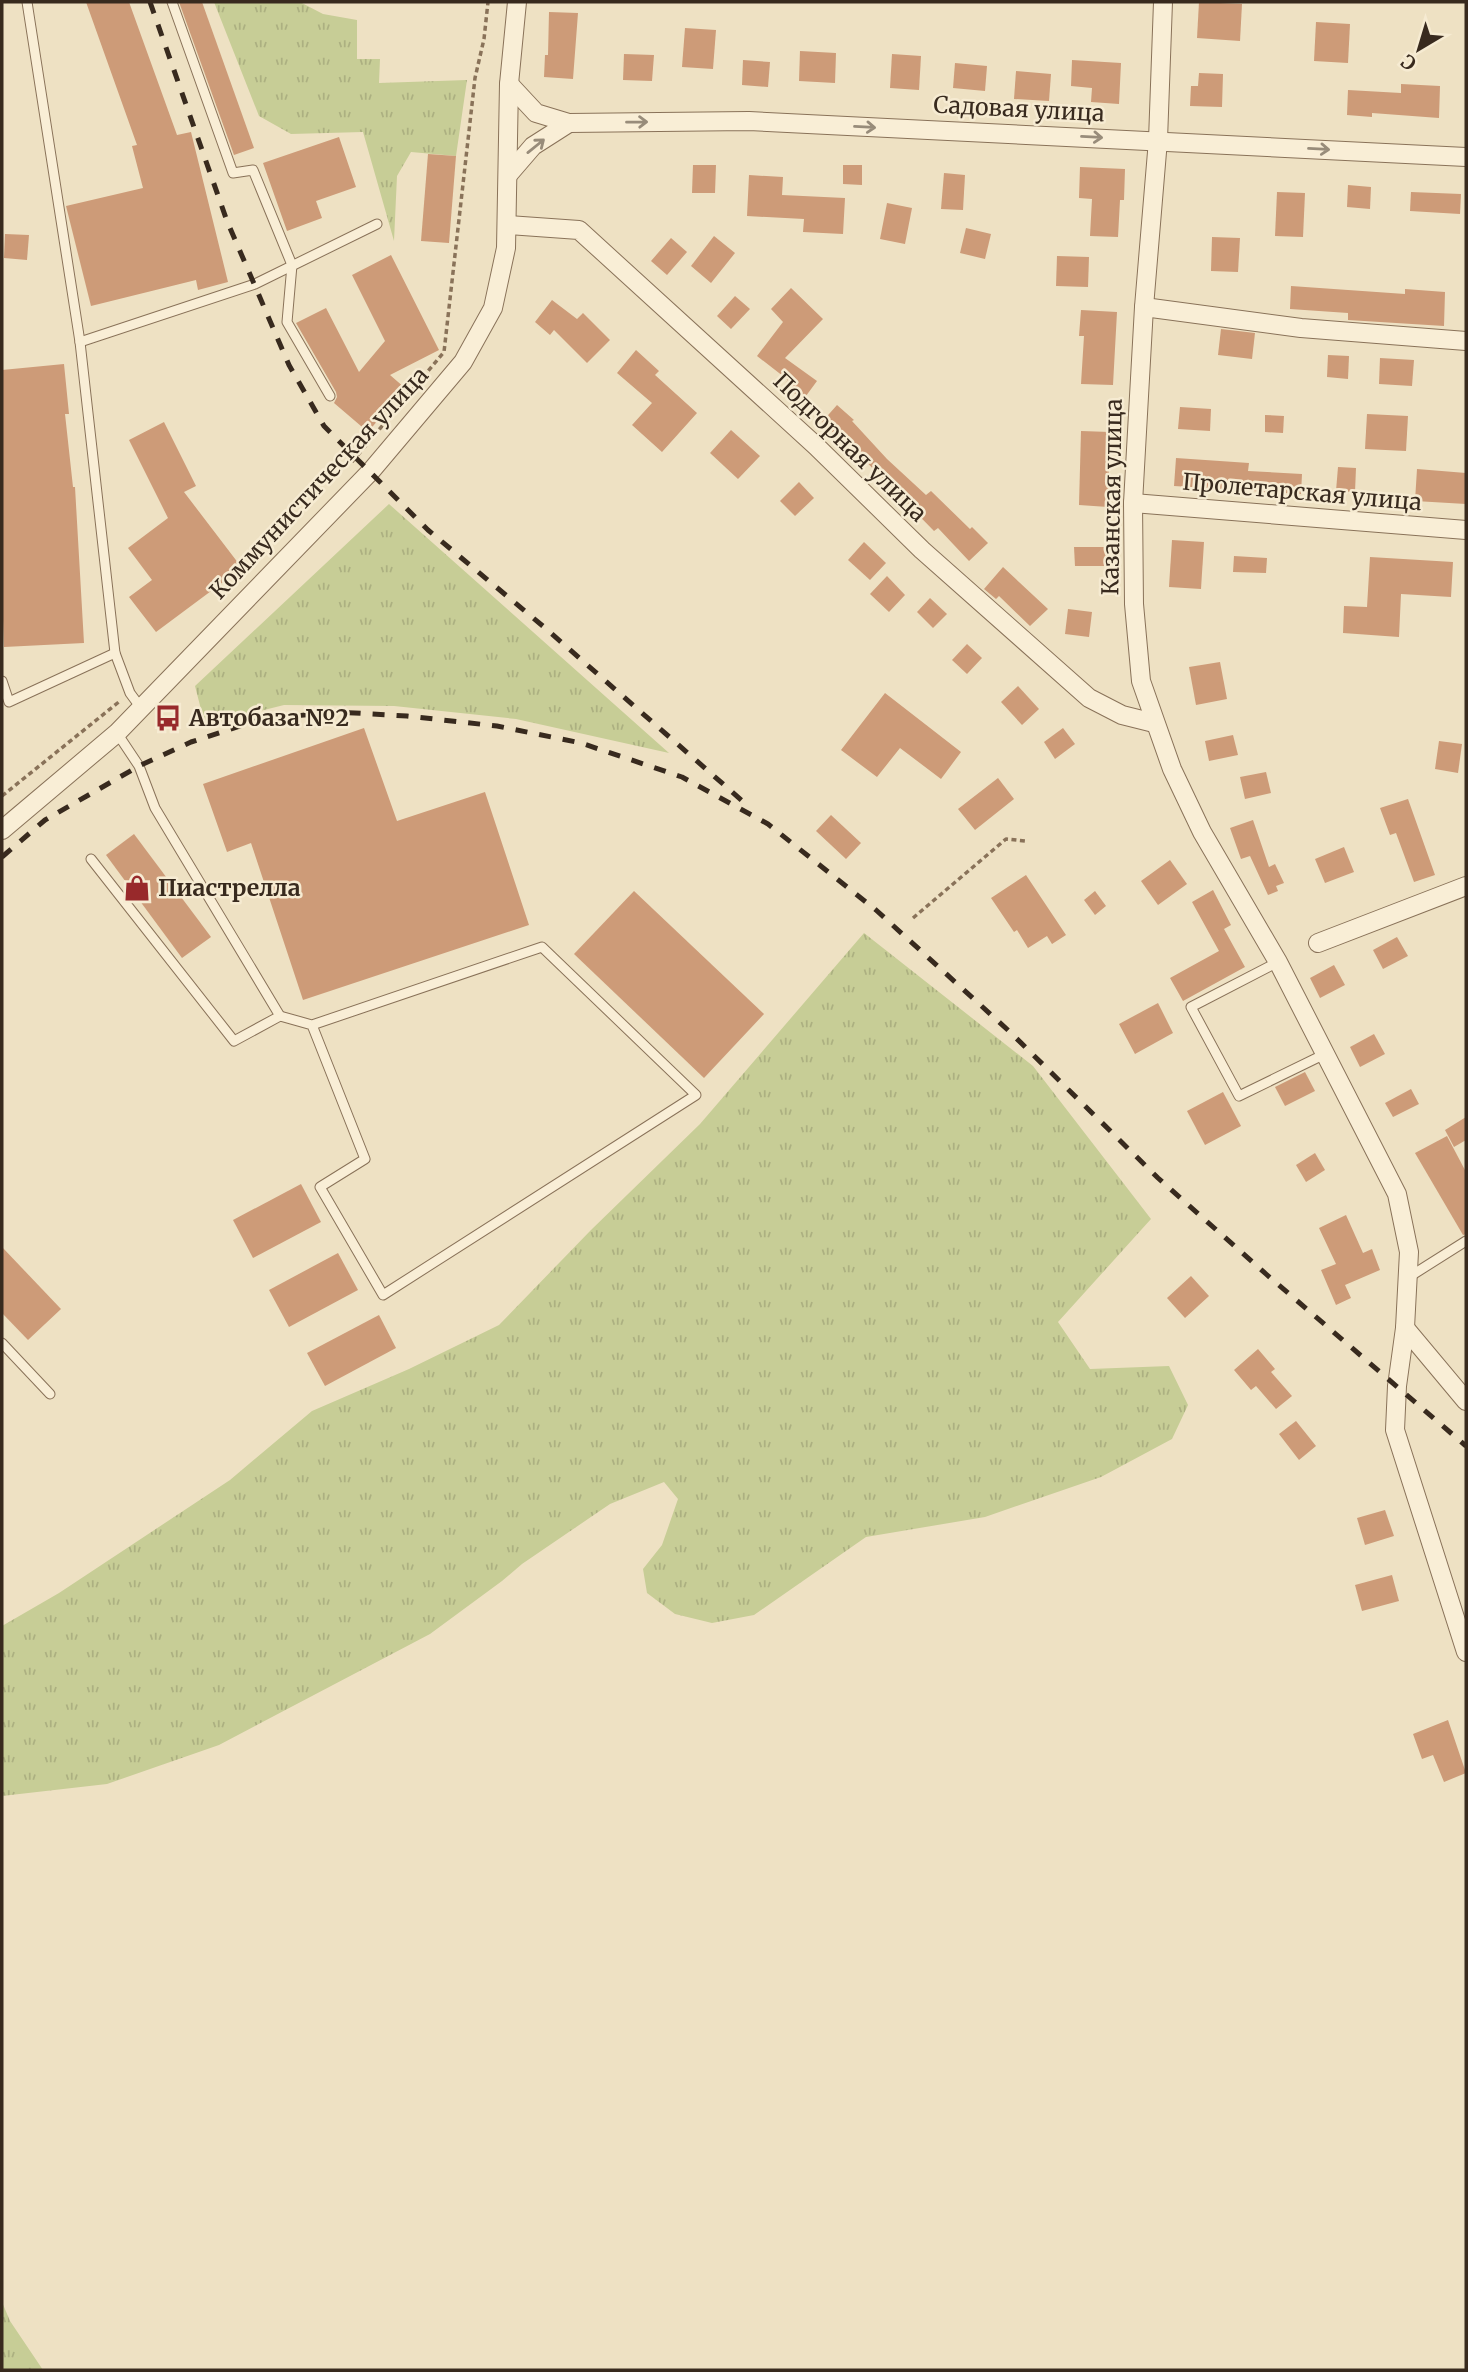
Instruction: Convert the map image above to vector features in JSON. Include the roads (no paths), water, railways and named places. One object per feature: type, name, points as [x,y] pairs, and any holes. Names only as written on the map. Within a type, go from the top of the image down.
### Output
[{"type":"street","name":"Коммунистическая улица","points":[[2,830],[117,733],[135,701],[371,471],[463,362],[493,308],[506,248],[509,84],[517,2]]},
{"type":"street","name":"Казанская улица","points":[[1163,2],[1158,140],[1144,307],[1133,503],[1134,604],[1141,681],[1172,769],[1202,832],[1278,962],[1397,1194],[1409,1252],[1395,1430],[1466,1652]]},
{"type":"street","name":"Садовая улица","points":[[509,84],[536,113],[569,123],[750,121],[1466,158]]},
{"type":"street","points":[[508,175],[533,146],[569,123]]},
{"type":"street","name":"Подгорная улица","points":[[508,225],[579,230],[816,446],[922,550],[1089,698],[1122,715],[1154,723]]},
{"type":"street","points":[[1144,307],[1301,328],[1466,341]]},
{"type":"street","name":"Пролетарская улица","points":[[1133,503],[1466,530]]},
{"type":"street","points":[[1318,943],[1466,886]]},
{"type":"street","points":[[1405,1328],[1466,1401]]},
{"type":"lane","points":[[27,2],[80,342],[116,653],[135,701]]},
{"type":"lane","points":[[172,2],[233,173],[253,170],[292,265],[287,322],[330,396]]},
{"type":"lane","points":[[80,342],[255,284],[377,224]]},
{"type":"lane","points":[[2,681],[5,704],[116,653]]},
{"type":"lane","points":[[117,733],[139,766],[155,808],[280,1016],[312,1025],[542,947],[696,1095],[383,1295],[320,1187],[365,1159],[312,1025]]},
{"type":"lane","points":[[91,859],[234,1041],[280,1016]]},
{"type":"lane","points":[[1278,962],[1191,1007],[1239,1096],[1325,1054]]},
{"type":"lane","points":[[1408,1278],[1466,1241]]},
{"type":"lane","points":[[2,1343],[50,1394]]},
{"type":"railway","points":[[150,2],[227,221],[289,365],[324,426],[428,530],[544,627],[747,805]]},
{"type":"railway","points":[[2,857],[45,820],[139,766],[191,742],[262,719],[337,712],[407,716],[497,726],[581,743],[682,777],[768,824],[876,910],[1010,1032],[1158,1178],[1466,1446]]},
{"type":"place","name":"Автобаза №2","points":[[168,718]]},
{"type":"place","name":"Пиастрелла","points":[[137,888]]}]
